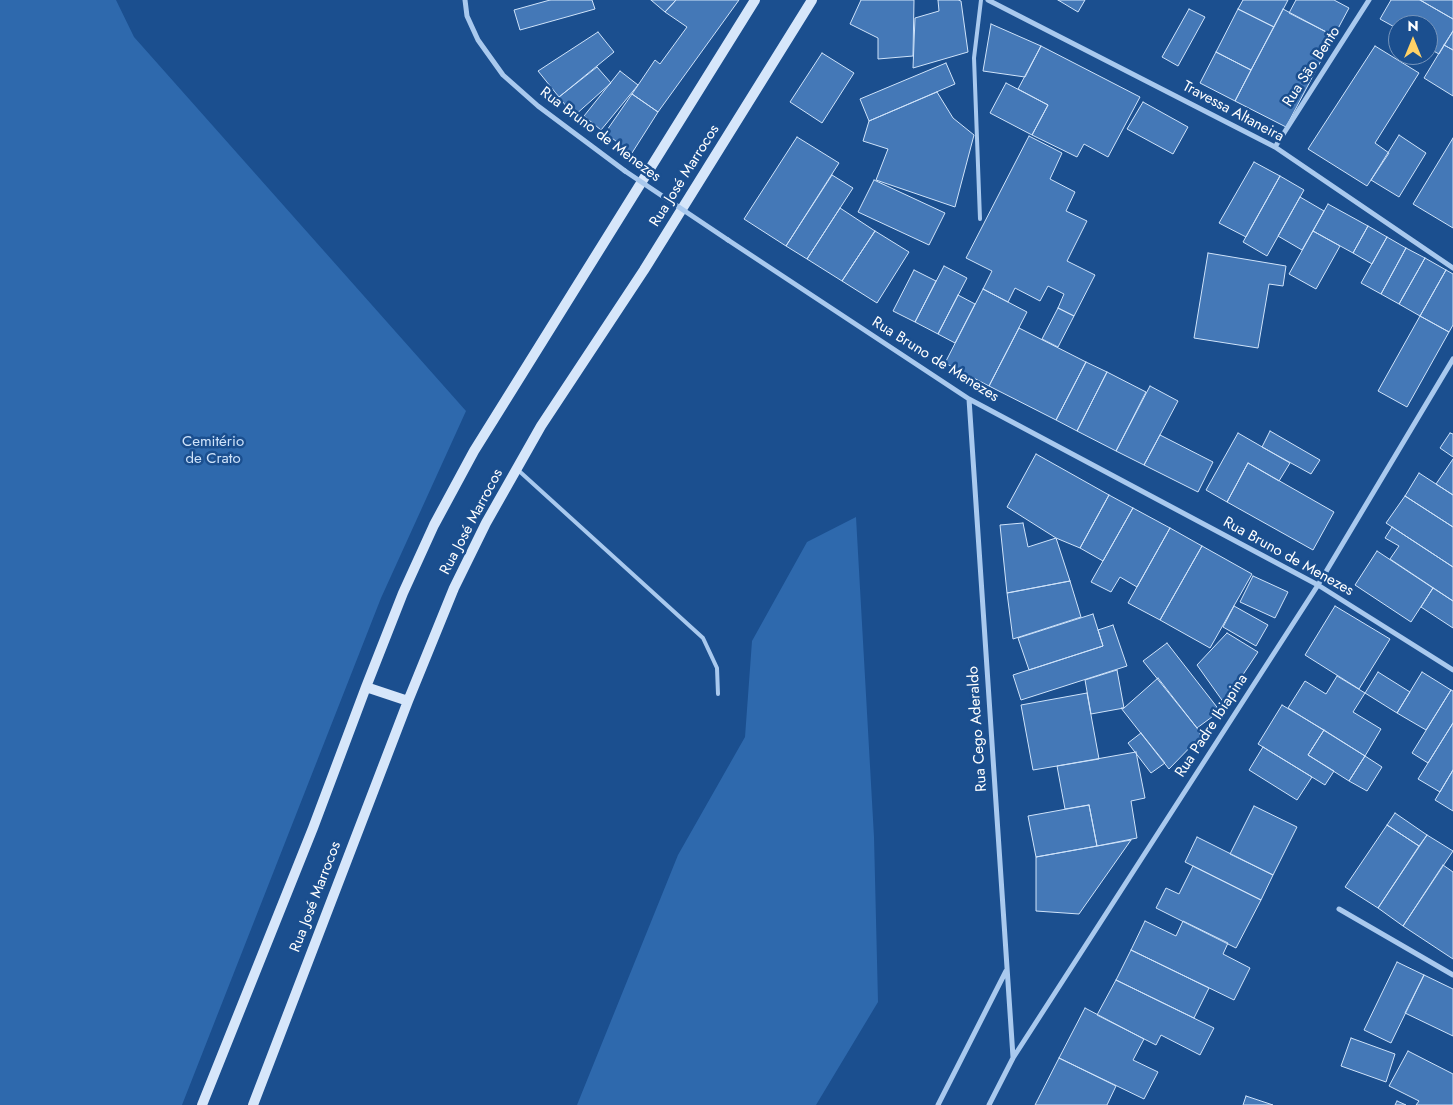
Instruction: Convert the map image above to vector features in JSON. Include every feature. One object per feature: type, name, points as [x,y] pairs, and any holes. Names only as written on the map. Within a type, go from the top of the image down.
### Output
[{"type":"main road","name":"Rua José Marrocos","points":[[202,1105],[313,828],[403,593],[434,525],[474,451],[755,0]]},
{"type":"main road","name":"Rua José Marrocos","points":[[253,1105],[408,701],[454,588],[486,523],[541,426],[644,270],[812,0]]},
{"type":"main road","points":[[366,687],[408,701]]},
{"type":"street","name":"Rua Bruno de Menezes","points":[[465,0],[467,16],[478,40],[503,75],[538,106],[625,171],[969,399],[1318,585],[1453,670]]},
{"type":"street","name":"Travessa Altaneira","points":[[988,0],[1275,147],[1453,268]]},
{"type":"street","name":"Rua São Bento","points":[[1275,147],[1369,0]]},
{"type":"street","name":"Rua Padre Ibiapina","points":[[989,1105],[1013,1058],[1318,585],[1453,359]]},
{"type":"street","name":"Rua Cego Aderaldo","points":[[969,399],[1013,1058]]},
{"type":"street","points":[[1339,909],[1453,975]]},
{"type":"street","points":[[938,1105],[1007,970]]},
{"type":"lane","points":[[980,220],[974,58],[981,0]]},
{"type":"lane","points":[[517,469],[702,638],[717,668],[718,694]]},
{"type":"green space","name":"Cemitério de Crato","points":[[0,0],[116,0],[134,37],[466,411],[381,598],[182,1105],[0,1105]]},
{"type":"green space","points":[[856,517],[874,837],[878,1002],[816,1105],[577,1105],[678,855],[745,737],[752,641],[807,542]]},
{"type":"building","points":[[550,0],[592,0],[595,9],[520,30],[514,10]]},
{"type":"building","points":[[651,0],[676,0],[665,12]]},
{"type":"building","points":[[676,0],[739,0],[658,112],[632,94],[655,60],[660,64],[687,27],[665,12]]},
{"type":"building","points":[[861,0],[914,0],[913,56],[878,59],[878,38],[850,24]]},
{"type":"building","points":[[938,0],[961,1],[968,52],[913,68],[915,18],[939,11]]},
{"type":"building","points":[[1058,0],[1085,0],[1078,12]]},
{"type":"building","points":[[1243,0],[1288,0],[1274,27],[1238,9]]},
{"type":"building","points":[[1296,0],[1334,0],[1349,8],[1334,36],[1289,13]]},
{"type":"building","points":[[1391,0],[1420,0],[1453,19],[1453,31],[1439,54],[1438,15],[1388,15],[1388,23],[1380,19]]},
{"type":"building","points":[[1420,0],[1453,0],[1453,19]]},
{"type":"building","points":[[1189,9],[1205,17],[1178,66],[1162,57]]},
{"type":"building","points":[[1238,9],[1274,27],[1251,70],[1216,52]]},
{"type":"building","points":[[1283,9],[1334,36],[1286,127],[1235,101]]},
{"type":"building","points":[[991,24],[1041,46],[1025,77],[983,71]]},
{"type":"building","points":[[1453,31],[1453,50],[1444,45]]},
{"type":"building","points":[[598,32],[614,52],[559,97],[538,71]]},
{"type":"building","points":[[1444,45],[1453,50],[1453,96],[1424,78],[1432,65],[1438,65],[1438,55]]},
{"type":"building","points":[[1041,46],[1140,97],[1108,157],[1084,144],[1077,157],[1032,135],[1048,105],[1018,89]]},
{"type":"building","points":[[1375,46],[1388,54],[1388,65],[1406,65],[1419,73],[1375,143],[1389,153],[1367,186],[1308,149]]},
{"type":"building","points":[[1216,52],[1251,70],[1235,101],[1200,83]]},
{"type":"building","points":[[822,53],[854,73],[822,123],[790,102]]},
{"type":"building","points":[[946,63],[955,84],[869,121],[860,99]]},
{"type":"building","points":[[597,67],[611,83],[574,116],[559,97]]},
{"type":"building","points":[[620,71],[638,85],[601,130],[584,116]]},
{"type":"building","points":[[1006,83],[1048,105],[1032,135],[990,113]]},
{"type":"building","points":[[937,92],[953,118],[974,135],[955,207],[876,180],[888,149],[863,141],[869,121]]},
{"type":"building","points":[[632,94],[658,112],[632,153],[605,133]]},
{"type":"building","points":[[1143,102],[1188,127],[1173,154],[1127,129]]},
{"type":"building","points":[[1399,135],[1426,153],[1399,197],[1371,180]]},
{"type":"building","points":[[1029,136],[1062,153],[1050,179],[1075,192],[1066,211],[1087,221],[1067,261],[1095,275],[1074,316],[1058,308],[1064,294],[1048,286],[1040,301],[1015,288],[1008,302],[983,289],[992,271],[966,258]]},
{"type":"building","points":[[797,137],[839,163],[786,246],[744,219]]},
{"type":"building","points":[[1453,138],[1453,228],[1413,204]]},
{"type":"building","points":[[1254,162],[1280,176],[1246,237],[1219,223]]},
{"type":"building","points":[[832,175],[853,188],[807,259],[786,246]]},
{"type":"building","points":[[1280,176],[1304,190],[1267,256],[1243,242]]},
{"type":"building","points":[[874,180],[945,213],[929,245],[858,212]]},
{"type":"building","points":[[1300,197],[1324,211],[1302,250],[1278,236]]},
{"type":"building","points":[[1328,204],[1368,226],[1353,253],[1313,231]]},
{"type":"building","points":[[840,208],[875,231],[842,281],[807,259]]},
{"type":"building","points":[[1368,226],[1387,237],[1372,264],[1353,253]]},
{"type":"building","points":[[875,231],[909,252],[877,303],[842,281]]},
{"type":"building","points":[[1313,231],[1340,246],[1316,289],[1289,274]]},
{"type":"building","points":[[1387,237],[1406,248],[1381,294],[1361,283]]},
{"type":"building","points":[[1406,248],[1425,258],[1399,304],[1381,294]]},
{"type":"building","points":[[1208,253],[1286,266],[1283,286],[1269,284],[1258,348],[1194,338]]},
{"type":"building","points":[[1425,258],[1446,270],[1420,316],[1399,304]]},
{"type":"building","points":[[944,266],[967,278],[938,334],[915,322]]},
{"type":"building","points":[[914,270],[936,281],[915,322],[893,311]]},
{"type":"building","points":[[1446,270],[1453,274],[1453,325],[1449,332],[1420,316]]},
{"type":"building","points":[[983,289],[1027,312],[989,386],[945,363]]},
{"type":"building","points":[[958,295],[975,304],[955,343],[938,334]]},
{"type":"building","points":[[1058,308],[1074,316],[1058,347],[1042,339]]},
{"type":"building","points":[[1420,316],[1449,332],[1407,407],[1378,391]]},
{"type":"building","points":[[1019,328],[1086,362],[1056,420],[989,386]]},
{"type":"building","points":[[1086,362],[1107,372],[1077,431],[1056,420]]},
{"type":"building","points":[[1107,372],[1146,392],[1116,451],[1077,431]]},
{"type":"building","points":[[1150,386],[1178,401],[1144,465],[1116,451]]},
{"type":"building","points":[[1270,431],[1320,460],[1311,474],[1262,447]]},
{"type":"building","points":[[1238,433],[1290,463],[1279,481],[1248,463],[1227,502],[1206,490]]},
{"type":"building","points":[[1450,433],[1453,434],[1453,457],[1440,448]]},
{"type":"building","points":[[1160,435],[1213,462],[1198,492],[1144,465]]},
{"type":"building","points":[[1036,454],[1109,495],[1080,548],[1056,538],[1007,507]]},
{"type":"building","points":[[1453,459],[1453,495],[1436,484]]},
{"type":"building","points":[[1248,463],[1334,512],[1313,550],[1227,502]]},
{"type":"building","points":[[1419,473],[1453,495],[1453,527],[1405,496]]},
{"type":"building","points":[[1109,495],[1133,508],[1103,561],[1080,548]]},
{"type":"building","points":[[1405,496],[1453,527],[1453,567],[1386,523]]},
{"type":"building","points":[[1133,508],[1170,528],[1137,587],[1120,577],[1111,592],[1091,582]]},
{"type":"building","points":[[1023,523],[1028,547],[1056,538],[1070,581],[1007,593],[1000,525]]},
{"type":"building","points":[[1392,527],[1453,567],[1453,601],[1390,559],[1399,546],[1385,538]]},
{"type":"building","points":[[1170,528],[1202,546],[1160,620],[1128,603]]},
{"type":"building","points":[[1202,546],[1252,574],[1210,648],[1160,620]]},
{"type":"building","points":[[1377,551],[1433,588],[1411,622],[1355,585]]},
{"type":"building","points":[[1253,576],[1288,592],[1275,618],[1240,602]]},
{"type":"building","points":[[1070,581],[1081,617],[1013,639],[1007,593]]},
{"type":"building","points":[[1433,588],[1453,601],[1453,628],[1421,607]]},
{"type":"building","points":[[1234,606],[1268,625],[1256,646],[1223,627]]},
{"type":"building","points":[[1335,606],[1390,639],[1359,689],[1305,655]]},
{"type":"building","points":[[1093,614],[1103,646],[1029,670],[1018,638]]},
{"type":"building","points":[[1113,625],[1127,666],[1021,700],[1013,675],[1103,646],[1098,630]]},
{"type":"building","points":[[1227,633],[1258,652],[1224,703],[1197,665]]},
{"type":"building","points":[[1167,643],[1220,711],[1197,728],[1143,661]]},
{"type":"building","points":[[1117,670],[1124,708],[1091,714],[1085,680]]},
{"type":"building","points":[[1378,672],[1410,692],[1397,713],[1365,693]]},
{"type":"building","points":[[1422,672],[1451,690],[1426,730],[1397,713]]},
{"type":"building","points":[[1337,676],[1365,693],[1353,712],[1381,729],[1365,756],[1288,708],[1305,681],[1326,694]]},
{"type":"building","points":[[1158,678],[1197,728],[1201,736],[1169,769],[1121,708],[1124,708]]},
{"type":"building","points":[[1451,690],[1453,691],[1453,723],[1428,763],[1412,753]]},
{"type":"building","points":[[1087,693],[1099,759],[1033,770],[1021,705]]},
{"type":"building","points":[[1282,705],[1324,730],[1308,755],[1334,771],[1325,785],[1258,744]]},
{"type":"building","points":[[1453,723],[1453,770],[1440,792],[1418,779]]},
{"type":"building","points":[[1324,730],[1365,756],[1349,781],[1308,755]]},
{"type":"building","points":[[1141,733],[1165,763],[1151,773],[1128,743]]},
{"type":"building","points":[[1263,747],[1312,777],[1297,800],[1249,770]]},
{"type":"building","points":[[1136,752],[1145,798],[1131,801],[1137,838],[1097,846],[1089,805],[1065,809],[1057,766]]},
{"type":"building","points":[[1365,756],[1382,767],[1367,791],[1349,781]]},
{"type":"building","points":[[1453,770],[1453,811],[1435,800]]},
{"type":"building","points":[[1089,805],[1097,846],[1036,857],[1028,816]]},
{"type":"building","points":[[1254,806],[1297,827],[1273,875],[1230,854]]},
{"type":"building","points":[[1395,813],[1427,835],[1419,846],[1387,825]]},
{"type":"building","points":[[1387,825],[1419,846],[1378,908],[1345,887]]},
{"type":"building","points":[[1427,835],[1453,851],[1403,926],[1378,908]]},
{"type":"building","points":[[1197,837],[1273,875],[1261,900],[1185,862]]},
{"type":"building","points":[[1131,840],[1079,914],[1036,911],[1036,857]]},
{"type":"building","points":[[1443,865],[1453,872],[1453,959],[1403,926]]},
{"type":"building","points":[[1193,866],[1261,900],[1236,948],[1156,908],[1166,888],[1179,894]]},
{"type":"building","points":[[1145,921],[1176,936],[1183,921],[1228,943],[1223,954],[1250,968],[1234,1000],[1131,950]]},
{"type":"building","points":[[1131,950],[1209,988],[1194,1018],[1116,980]]},
{"type":"building","points":[[1397,962],[1424,975],[1391,1043],[1364,1030]]},
{"type":"building","points":[[1424,975],[1453,989],[1453,1036],[1405,1013]]},
{"type":"building","points":[[1116,980],[1214,1028],[1200,1055],[1161,1035],[1156,1045],[1097,1015]]},
{"type":"building","points":[[1085,1008],[1144,1039],[1133,1060],[1158,1072],[1144,1099],[1059,1058]]},
{"type":"building","points":[[1351,1038],[1395,1054],[1386,1082],[1341,1066]]},
{"type":"building","points":[[1408,1051],[1453,1074],[1453,1105],[1416,1105],[1419,1101],[1389,1086]]},
{"type":"building","points":[[1059,1058],[1116,1086],[1107,1105],[1035,1105]]},
{"type":"building","points":[[1246,1096],[1273,1105],[1243,1105]]},
{"type":"building","points":[[1397,1101],[1406,1105],[1395,1105]]}]
